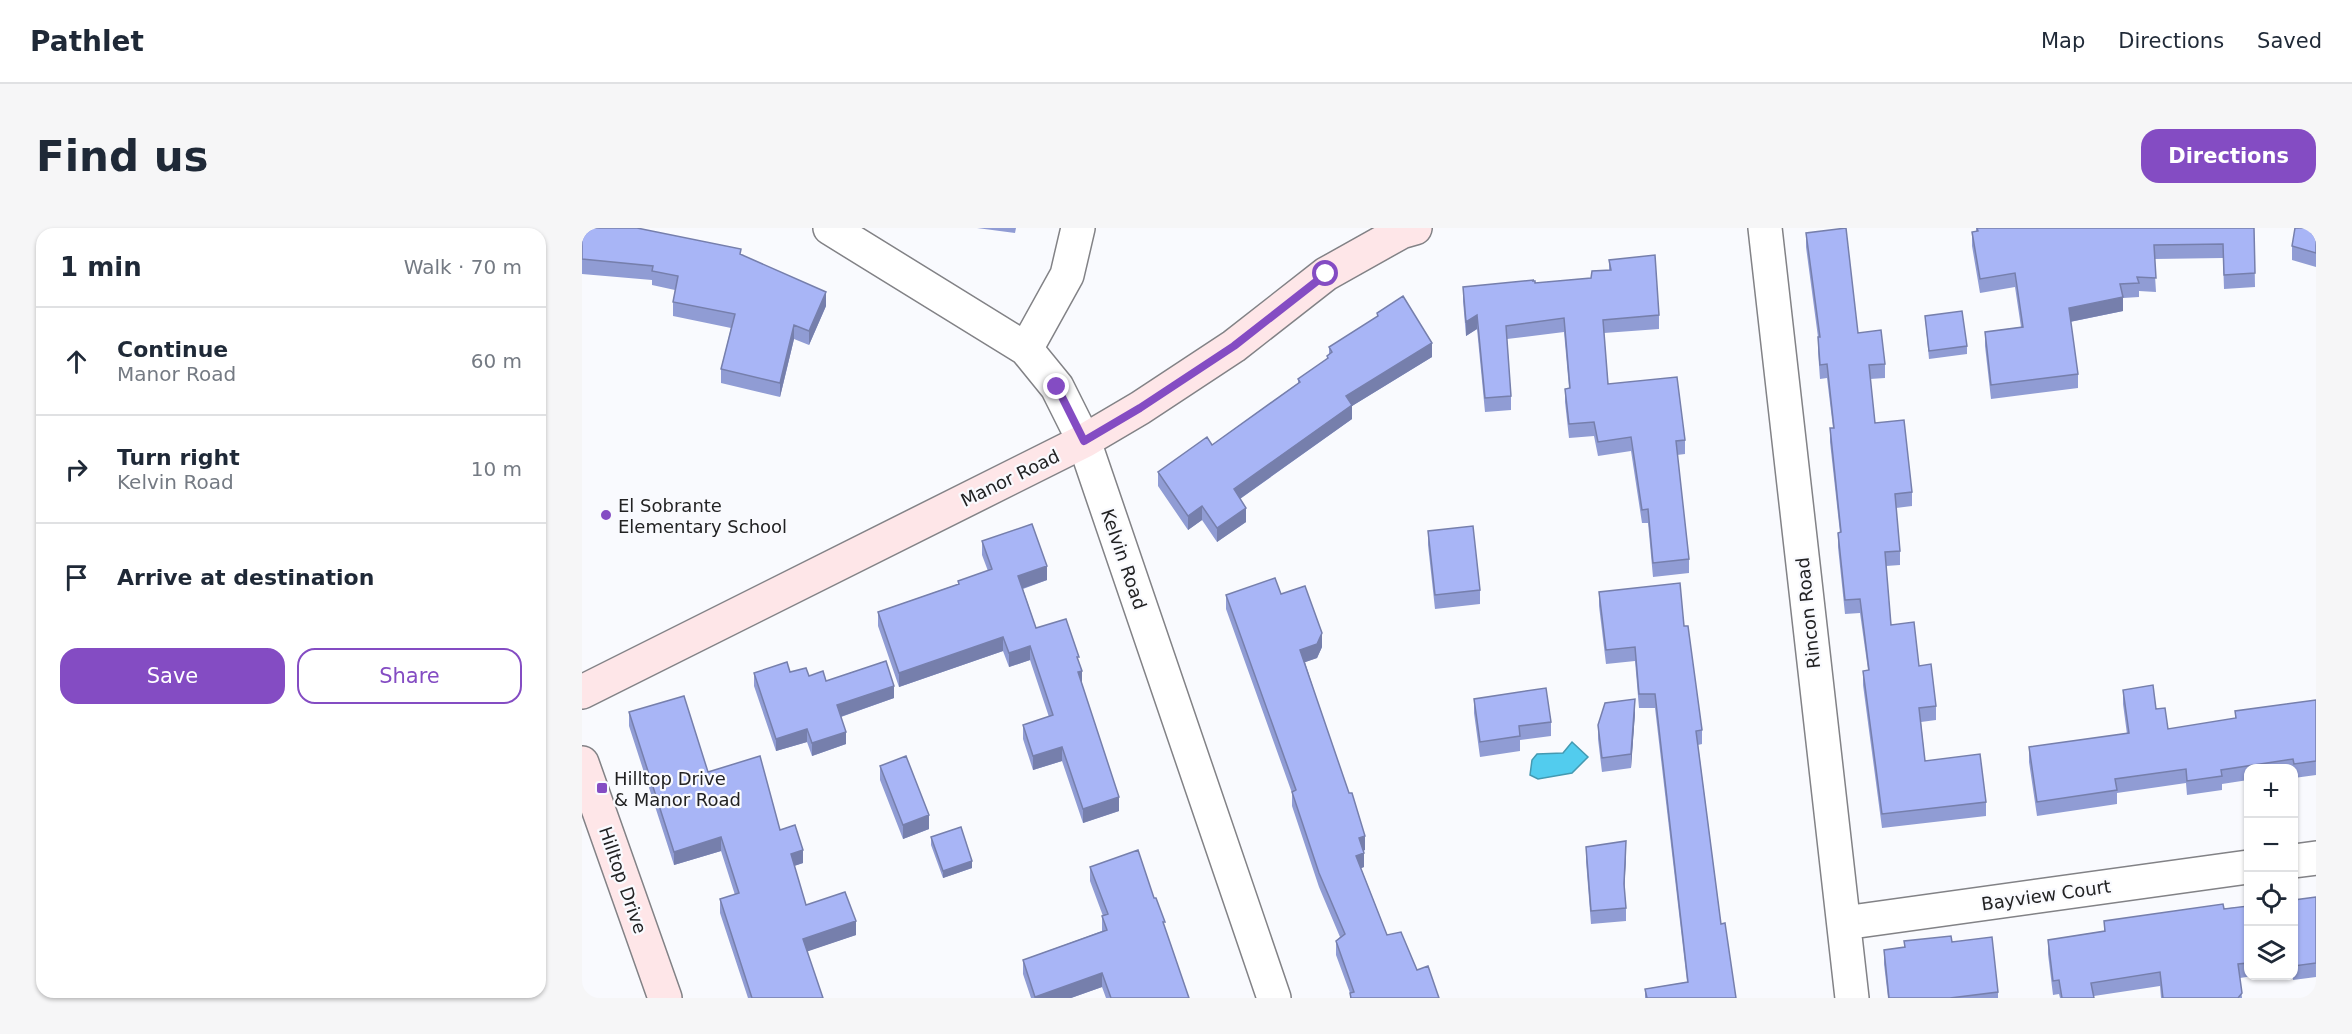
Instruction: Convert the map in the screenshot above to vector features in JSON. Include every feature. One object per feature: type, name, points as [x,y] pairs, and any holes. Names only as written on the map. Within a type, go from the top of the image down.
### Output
[{"type":"street","name":"Kelvin Road","points":[[830,228],[1026,350],[1057,387],[1084,441],[1274,998]]},
{"type":"street","points":[[1026,350],[1067,275],[1078,228]]},
{"type":"street","name":"Manor Road","points":[[582,692],[1084,441],[1140,408],[1234,346],[1326,274],[1401,232],[1415,228]]},
{"type":"street","name":"Rincon Road","points":[[1765,228],[1852,998]]},
{"type":"street","name":"Hilltop Drive","points":[[582,763],[665,998]]},
{"type":"street","points":[[2298,860],[2316,858]]},
{"type":"street","name":"Bayview Court","points":[[1844,922],[2244,868]]},
{"type":"water","points":[[1572,742],[1588,757],[1572,773],[1538,779],[1530,775],[1532,760],[1537,754],[1563,753]]},
{"type":"building","points":[[582,228],[637,228],[741,249],[740,254],[826,292],[809,331],[794,325],[780,383],[721,369],[735,314],[673,302],[678,276],[652,271],[653,266],[582,259]]},
{"type":"building","points":[[1846,228],[1858,333],[1881,330],[1885,364],[1869,365],[1875,423],[1904,420],[1912,492],[1895,494],[1900,551],[1885,552],[1891,625],[1914,622],[1919,666],[1931,664],[1936,706],[1919,708],[1925,761],[1980,754],[1986,802],[1882,814],[1863,671],[1869,670],[1860,599],[1845,600],[1838,533],[1841,532],[1830,428],[1834,428],[1827,364],[1820,365],[1818,337],[1820,337],[1806,233]]},
{"type":"building","points":[[1977,228],[2254,228],[2255,273],[2224,275],[2223,244],[2154,245],[2156,278],[2137,277],[2139,283],[2120,284],[2123,297],[2069,308],[2078,374],[1991,385],[1985,332],[2023,327],[2015,273],[1980,279],[1972,232],[1978,231]]},
{"type":"building","points":[[2295,228],[2316,228],[2316,253],[2292,246]]},
{"type":"building","points":[[1655,255],[1659,315],[1603,320],[1608,384],[1677,377],[1685,440],[1676,441],[1689,559],[1653,563],[1648,509],[1642,510],[1631,437],[1598,442],[1594,422],[1569,424],[1565,389],[1570,388],[1564,318],[1506,326],[1511,396],[1485,398],[1477,315],[1466,322],[1463,287],[1534,280],[1532,281],[1535,283],[1591,278],[1592,271],[1611,270],[1609,260]]},
{"type":"building","points":[[1403,296],[1432,343],[1346,396],[1352,405],[1234,489],[1246,508],[1217,528],[1202,506],[1188,516],[1158,472],[1207,437],[1212,445],[1300,382],[1298,379],[1328,358],[1327,356],[1332,352],[1329,347],[1378,316],[1377,313]]},
{"type":"building","points":[[1962,311],[1967,346],[1929,351],[1925,316]]},
{"type":"building","points":[[1032,524],[1047,566],[1018,576],[1036,628],[1066,619],[1079,657],[1077,657],[1082,671],[1078,672],[1119,797],[1083,809],[1062,747],[1033,756],[1023,725],[1053,715],[1030,646],[1009,653],[1003,637],[899,673],[878,612],[959,584],[958,581],[992,569],[982,541]]},
{"type":"building","points":[[1473,526],[1480,590],[1435,595],[1428,531]]},
{"type":"building","points":[[1275,578],[1281,594],[1305,586],[1322,633],[1317,644],[1300,650],[1349,793],[1352,793],[1365,836],[1359,838],[1364,853],[1356,856],[1387,935],[1401,932],[1417,970],[1428,966],[1439,998],[1351,998],[1350,993],[1354,992],[1336,941],[1345,934],[1319,873],[1292,792],[1296,790],[1226,595]]},
{"type":"building","points":[[1680,583],[1684,626],[1688,626],[1702,730],[1696,731],[1721,924],[1725,923],[1736,998],[1647,998],[1645,989],[1688,982],[1655,694],[1639,694],[1635,647],[1606,650],[1599,592]]},
{"type":"building","points":[[886,661],[894,686],[837,705],[846,732],[812,743],[807,729],[776,739],[754,673],[787,662],[790,672],[806,668],[809,676],[823,671],[826,681]]},
{"type":"building","points":[[2153,685],[2156,709],[2165,708],[2168,729],[2236,718],[2235,711],[2316,700],[2316,761],[2294,764],[2293,759],[2244,764],[2244,766],[2221,770],[2222,776],[2187,781],[2186,769],[2115,779],[2117,790],[2037,802],[2029,747],[2129,733],[2123,690]]},
{"type":"building","points":[[1546,688],[1551,722],[1519,726],[1520,736],[1480,742],[1474,699]]},
{"type":"building","points":[[684,696],[708,772],[760,756],[780,830],[795,825],[803,850],[791,854],[806,905],[845,892],[856,921],[803,939],[823,998],[752,998],[720,899],[739,893],[721,837],[674,852],[629,712]]},
{"type":"building","points":[[1635,699],[1631,754],[1602,758],[1598,725],[1605,703]]},
{"type":"building","points":[[906,756],[929,815],[903,825],[880,766]]},
{"type":"building","points":[[961,827],[972,861],[943,871],[931,837]]},
{"type":"building","points":[[1626,841],[1624,884],[1626,908],[1591,911],[1586,847]]},
{"type":"building","points":[[1138,850],[1154,898],[1156,898],[1165,922],[1163,922],[1189,998],[1111,998],[1102,973],[1035,997],[1023,960],[1107,930],[1102,916],[1108,914],[1090,867]]},
{"type":"building","points":[[2316,897],[2316,963],[2298,965],[2298,899]]},
{"type":"building","points":[[2223,904],[2224,909],[2244,906],[2244,963],[2238,964],[2242,993],[2238,998],[2163,998],[2160,972],[2091,983],[2094,998],[2062,998],[2059,980],[2053,981],[2048,940],[2105,931],[2104,921]]},
{"type":"building","points":[[1951,936],[1952,942],[1992,937],[1998,992],[1950,998],[1889,998],[1884,950],[1905,947],[1904,941]]},
{"type":"place","name":"El Sobrante Elementary School","points":[[606,515]]},
{"type":"place","name":"Hilltop Drive & Manor Road","points":[[602,788]]},
{"type":"route","points":[[1057,387],[1084,441],[1140,408],[1234,346],[1326,274]]}]
